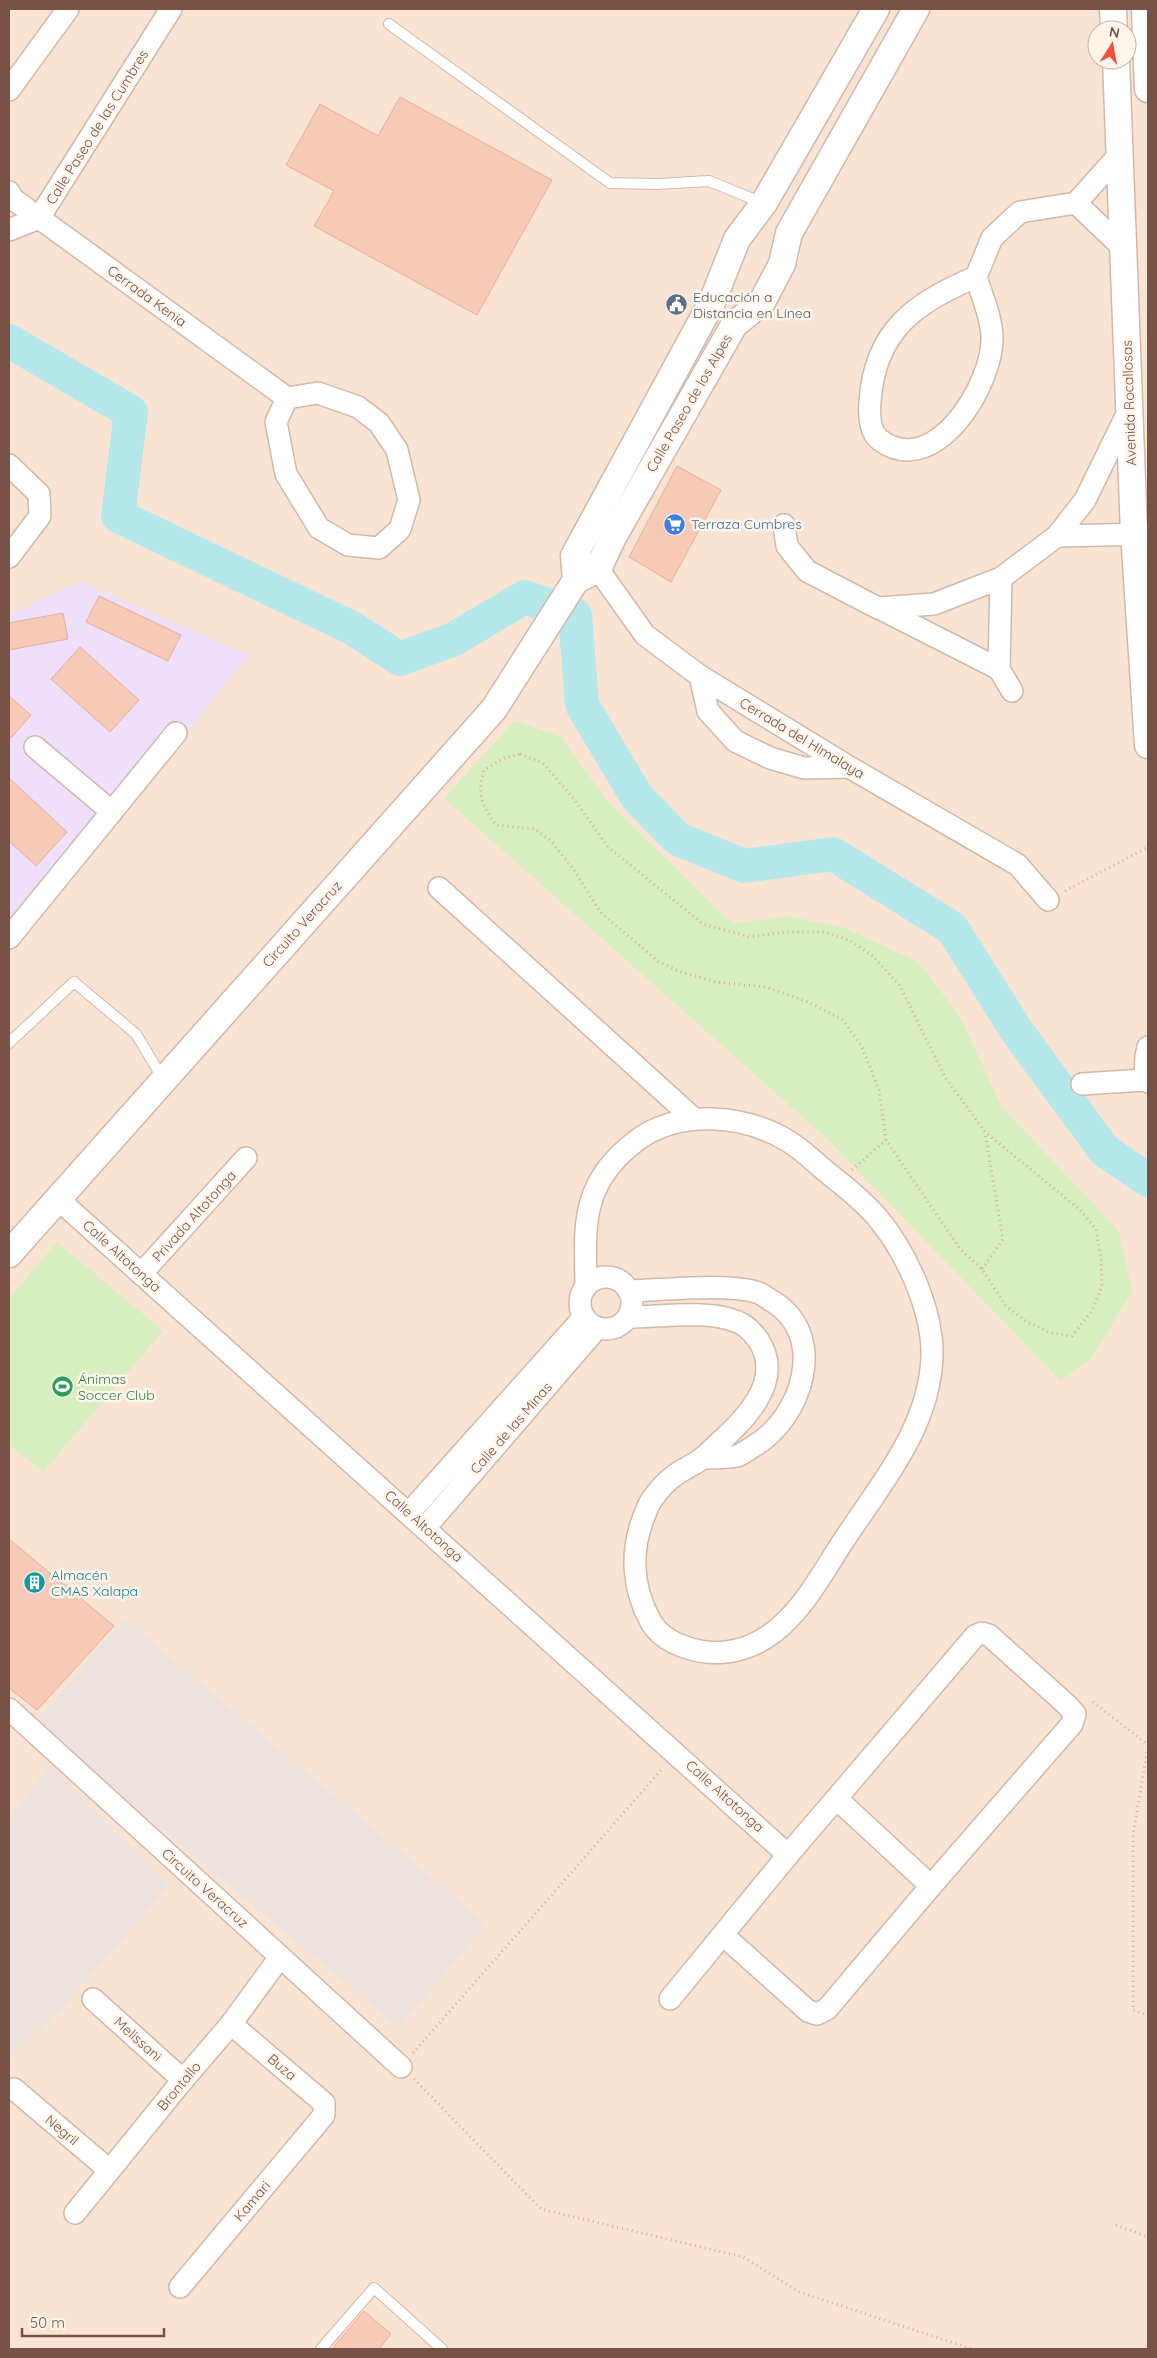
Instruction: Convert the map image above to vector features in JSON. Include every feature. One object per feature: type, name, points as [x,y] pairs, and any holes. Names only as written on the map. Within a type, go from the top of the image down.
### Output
[{"type":"street","points":[[9,88],[68,9]]},
{"type":"street","name":"Calle Paseo de las Cumbres","points":[[9,230],[40,218],[171,9]]},
{"type":"street","name":"Calle Paseo de los Alpes","points":[[579,574],[712,302],[737,239],[759,210],[876,9]]},
{"type":"street","name":"Calle Paseo de los Alpes","points":[[579,574],[613,537],[734,325],[762,302],[782,264],[789,233],[916,9]]},
{"type":"street","points":[[1145,9],[1148,78]]},
{"type":"street","name":"Avenida Rocallosas","points":[[1116,70],[1122,247],[1137,349],[1129,410],[1141,533],[1148,745]]},
{"type":"street","points":[[1134,70],[1148,78]]},
{"type":"street","points":[[1117,94],[1148,78]]},
{"type":"street","points":[[976,277],[948,289],[919,306],[891,334],[877,360],[871,388],[869,420],[878,439],[894,448],[917,449],[946,433],[971,405],[986,373],[992,336],[988,312],[976,277],[992,238],[1020,212],[1076,203],[1119,155]]},
{"type":"street","name":"Cerrada Kenia","points":[[9,192],[13,199],[287,398]]},
{"type":"street","points":[[1076,203],[1122,247]]},
{"type":"street","points":[[759,210],[789,233]]},
{"type":"street","points":[[318,393],[358,407],[379,423],[397,450],[409,500],[400,529],[379,548],[348,545],[319,528],[286,474],[276,422],[287,398],[318,393]]},
{"type":"street","points":[[878,608],[934,604],[1001,578],[1058,536],[1085,500],[1129,410]]},
{"type":"street","points":[[9,465],[40,494],[40,516],[9,557]]},
{"type":"street","points":[[784,525],[787,546],[807,571],[999,669]]},
{"type":"street","points":[[1058,536],[1141,533]]},
{"type":"street","name":"Cerrada del Himalaya","points":[[579,574],[645,635],[700,676],[849,767],[1018,865],[1048,900]]},
{"type":"street","name":"Circuito Veracruz","points":[[9,1254],[494,709],[579,574]]},
{"type":"street","points":[[1001,578],[999,669],[1012,691]]},
{"type":"street","points":[[700,676],[708,711],[735,741],[770,758],[804,768],[849,767]]},
{"type":"street","points":[[9,938],[16,914],[112,812],[176,733]]},
{"type":"street","points":[[36,747],[112,812]]},
{"type":"street","points":[[439,888],[694,1119]]},
{"type":"street","points":[[1082,1084],[1147,1081],[1146,1056],[1148,1048]]},
{"type":"street","points":[[595,1281],[586,1250],[587,1222],[591,1201],[599,1181],[619,1154],[649,1131],[694,1119],[722,1119],[757,1126],[790,1142],[839,1182],[876,1216],[907,1263],[927,1311],[932,1355],[926,1399],[906,1446],[790,1620],[759,1644],[724,1652],[686,1648],[657,1632],[643,1607],[634,1574],[637,1535],[651,1500],[674,1475],[703,1458],[756,1404],[765,1382],[768,1364],[762,1346],[751,1330],[731,1319],[712,1316],[629,1317]]},
{"type":"street","name":"Privada Altotonga","points":[[142,1274],[246,1158]]},
{"type":"street","name":"Calle Altotonga","points":[[58,1199],[677,1752],[788,1855]]},
{"type":"street","points":[[619,1280],[630,1291],[632,1309],[629,1317],[615,1329],[590,1323],[580,1301],[595,1281],[619,1280]]},
{"type":"street","points":[[630,1291],[726,1288],[757,1292],[784,1308],[800,1332],[804,1356],[802,1381],[793,1404],[782,1423],[762,1442],[738,1456],[703,1458]]},
{"type":"street","name":"Calle de las Minas","points":[[409,1513],[454,1462],[518,1405],[590,1323]]},
{"type":"street","name":"Calle de las Minas","points":[[425,1528],[470,1476],[518,1405]]},
{"type":"street","points":[[454,1462],[470,1476]]},
{"type":"street","points":[[670,1999],[788,1855],[975,1636],[982,1633],[988,1635],[1075,1714],[1072,1724],[827,2009],[817,2014],[808,2011],[723,1935]]},
{"type":"street","name":"Circuito Veracruz","points":[[9,1710],[401,2067]]},
{"type":"street","points":[[838,1798],[931,1886]]},
{"type":"street","name":"Brontallo","points":[[75,2213],[231,2024],[280,1957]]},
{"type":"street","name":"Melissani","points":[[93,1999],[183,2080]]},
{"type":"street","name":"Buza","points":[[231,2024],[324,2103],[324,2115]]},
{"type":"street","name":"Negril","points":[[14,2089],[109,2170]]},
{"type":"street","name":"Kamari","points":[[180,2287],[324,2115]]},
{"type":"lane","points":[[389,24],[610,182],[658,184],[709,181],[759,210]]},
{"type":"lane","points":[[9,1043],[74,982],[136,1034],[164,1080]]},
{"type":"lane","points":[[321,2349],[374,2288],[442,2349]]},
{"type":"path","points":[[520,754],[543,763],[574,799],[608,847],[703,924],[750,937],[785,932],[824,932],[849,940],[873,956],[900,986],[945,1077],[985,1132],[1079,1209],[1096,1229],[1101,1260],[1102,1286],[1092,1311],[1072,1336],[1051,1333],[1027,1322],[1006,1306],[982,1269],[960,1249],[886,1140],[879,1090],[862,1047],[843,1020],[808,1002],[766,988],[716,982],[681,972],[659,962],[600,912],[572,868],[550,840],[535,829],[496,825],[485,809],[479,788],[484,770],[504,758],[520,754]]},
{"type":"path","points":[[1048,900],[1148,847]]},
{"type":"path","points":[[982,1269],[1003,1239],[985,1132]]},
{"type":"path","points":[[839,1182],[886,1140]]},
{"type":"path","points":[[1148,1747],[1133,1834],[1133,2010],[1148,2015]]},
{"type":"path","points":[[677,1752],[401,2067],[541,2209],[743,2257],[800,2292],[972,2349]]},
{"type":"path","points":[[1116,2225],[1148,2237]]},
{"type":"shaded area","points":[[9,9],[1148,9],[1148,2349],[9,2349]]},
{"type":"shaded area","points":[[80,582],[249,655],[9,954],[9,615]]},
{"type":"shaded area","points":[[124,1618],[487,1924],[399,2028],[35,1723]]},
{"type":"shaded area","points":[[50,1766],[169,1886],[64,2006],[9,2059],[9,1817]]},
{"type":"green space","points":[[515,720],[561,737],[608,802],[733,924],[787,916],[843,927],[918,962],[961,1018],[1001,1106],[1118,1230],[1133,1291],[1090,1359],[1061,1381],[826,1138],[444,798]]},
{"type":"green space","name":"Ánimas Soccer Club","points":[[57,1242],[163,1331],[43,1472],[9,1444],[9,1299]]},
{"type":"building","points":[[400,97],[552,180],[477,315],[314,226],[334,191],[286,165],[320,104],[378,136]]},
{"type":"building","name":"Terraza Cumbres","points":[[677,466],[721,490],[671,582],[629,557]]},
{"type":"building","points":[[99,596],[181,635],[168,661],[86,622]]},
{"type":"building","points":[[63,613],[68,639],[9,650],[9,623]]},
{"type":"building","points":[[80,647],[139,700],[110,732],[51,679]]},
{"type":"building","points":[[9,696],[31,715],[11,738],[9,736]]},
{"type":"building","points":[[9,778],[67,832],[36,866],[9,841]]},
{"type":"building","name":"Almacén CMAS Xalapa","points":[[9,1539],[114,1626],[37,1710],[9,1688]]},
{"type":"building","points":[[364,2311],[391,2334],[379,2349],[332,2349]]},
{"type":"waterway","points":[[9,341],[131,412],[118,516],[352,628],[400,659],[454,639],[525,597],[575,615],[582,705],[637,797],[678,839],[744,866],[833,854],[952,928],[1016,1030],[1105,1151],[1148,1180]]},
{"type":"place","name":"Educación a Distancia en Línea","points":[[677,305]]},
{"type":"place","name":"Terraza Cumbres","points":[[675,524]]},
{"type":"place","name":"Ánimas Soccer Club","points":[[62,1387]]},
{"type":"place","name":"Almacén CMAS Xalapa","points":[[35,1583]]}]
